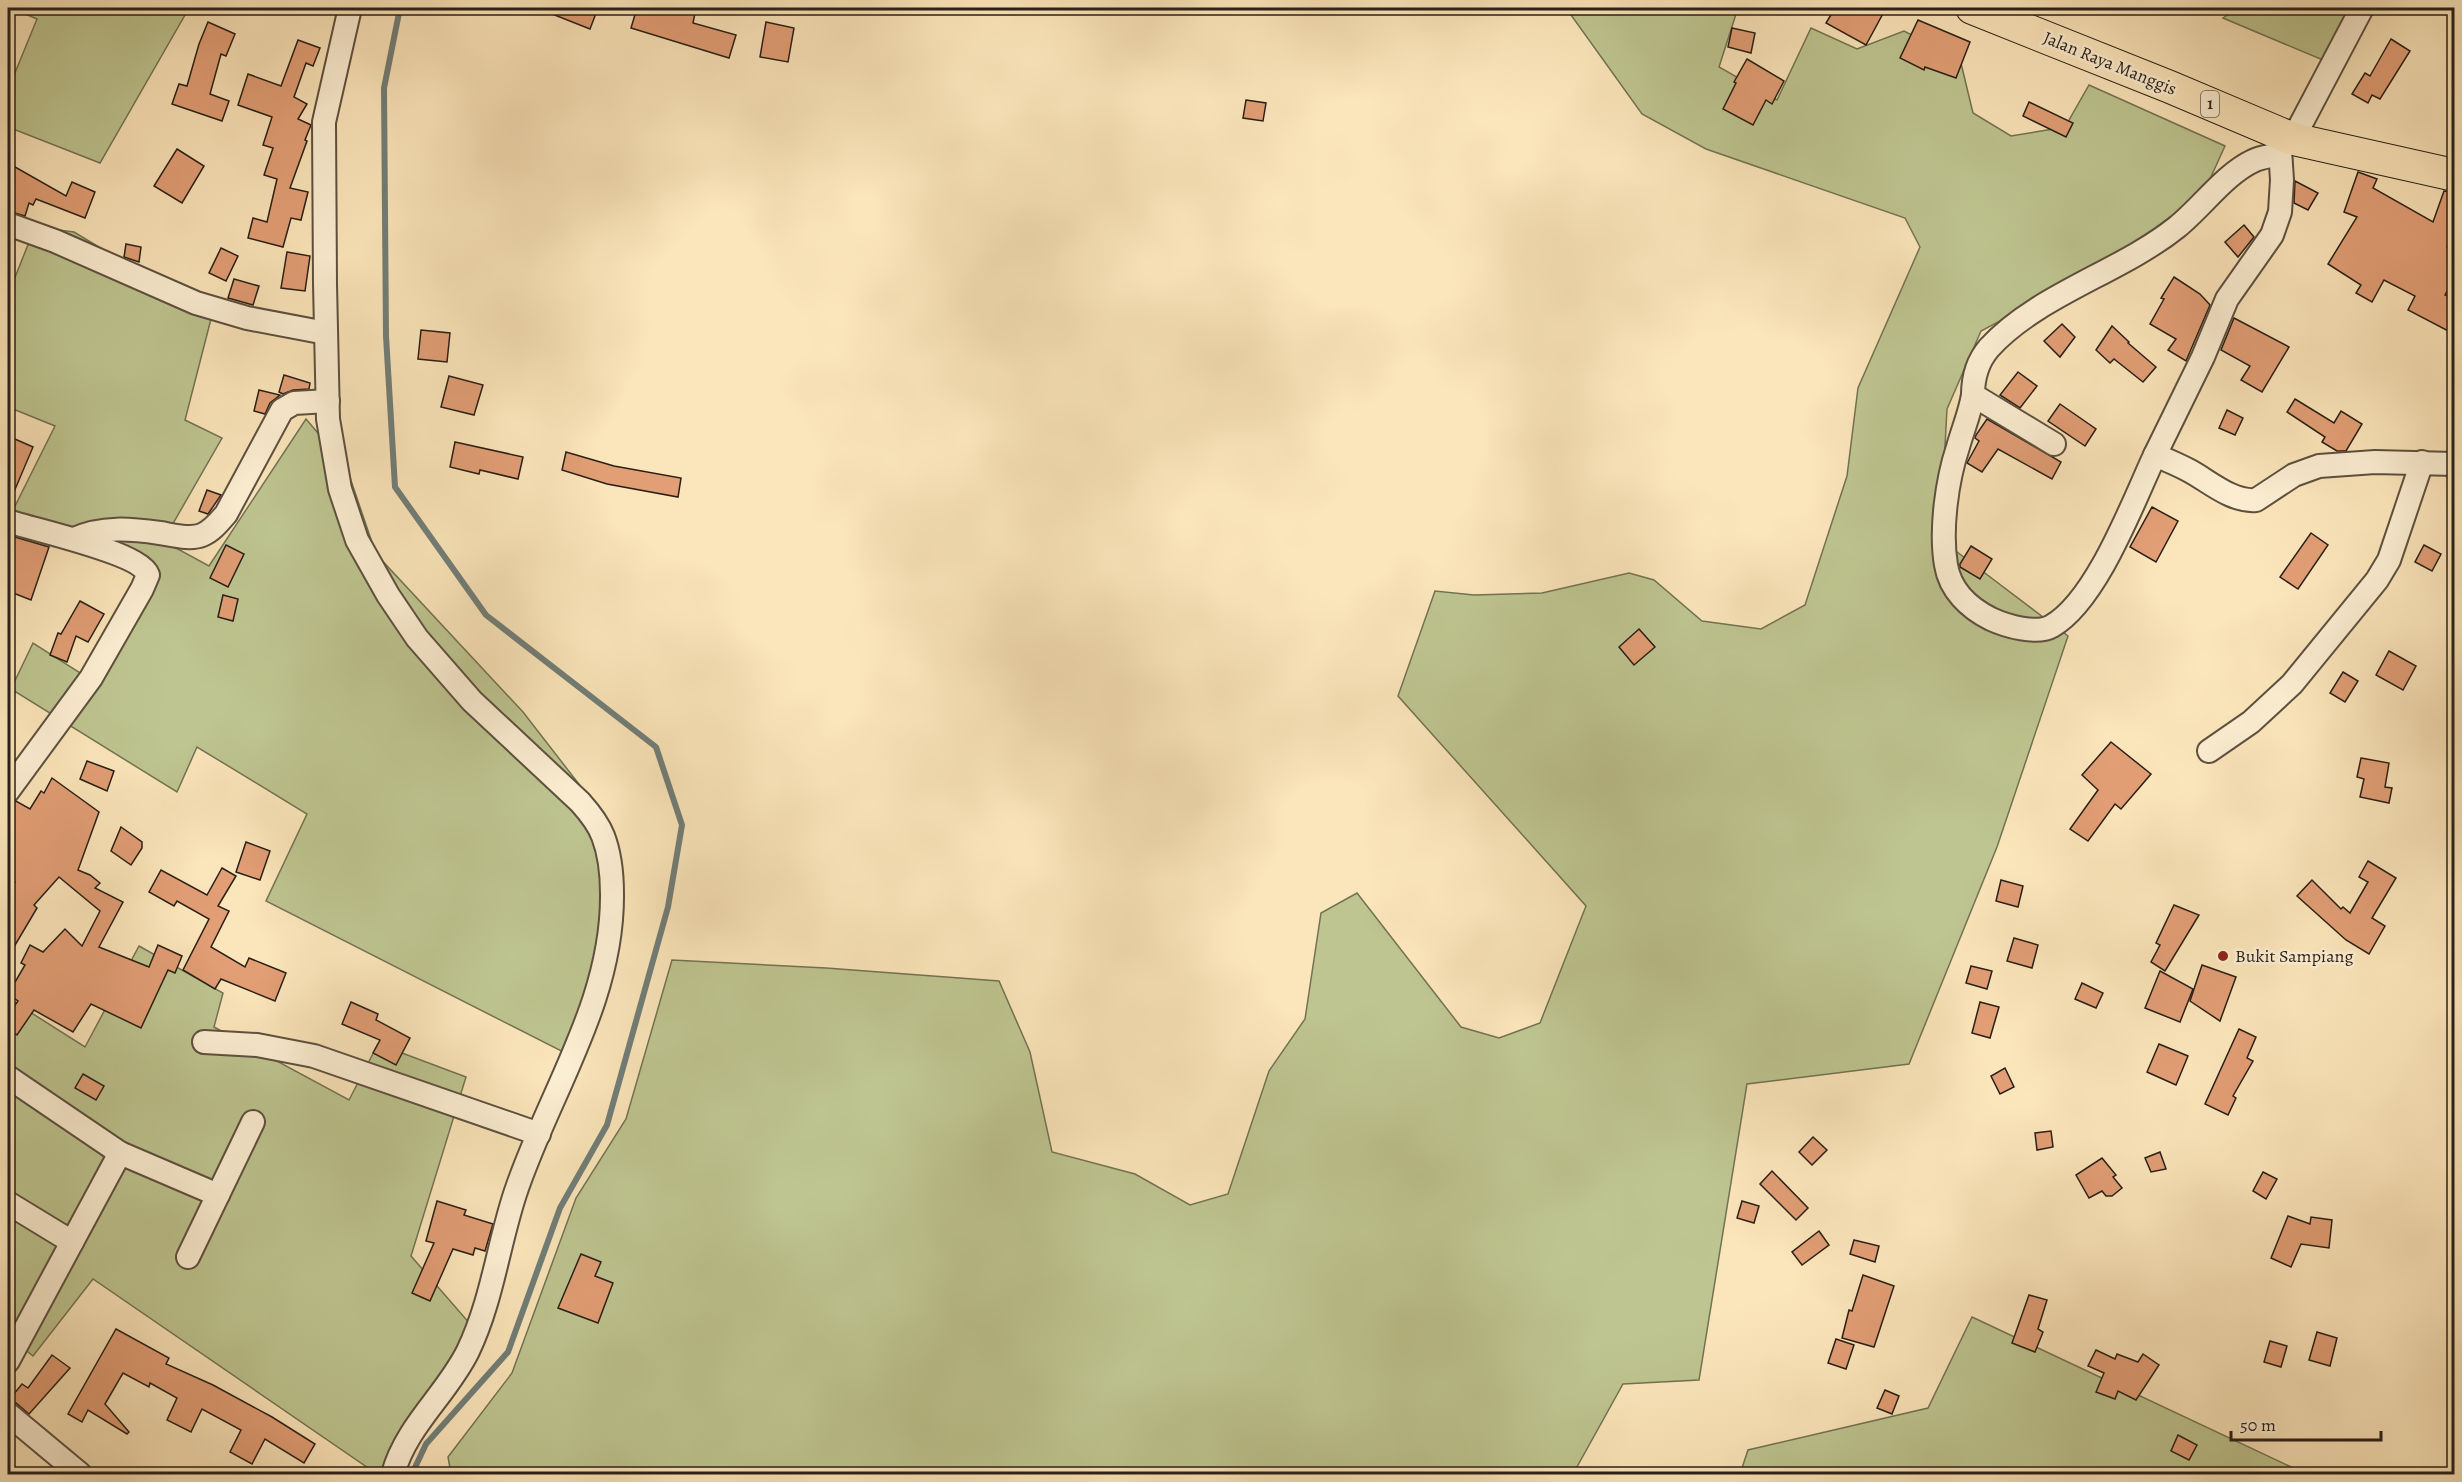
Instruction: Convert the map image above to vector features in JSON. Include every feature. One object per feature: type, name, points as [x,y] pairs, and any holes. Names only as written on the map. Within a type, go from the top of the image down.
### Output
[{"type":"highway","name":"Jalan Raya Manggis","points":[[1972,8],[2170,87],[2284,143],[2454,174]]},
{"type":"street","points":[[350,8],[324,122],[328,419],[340,489],[357,540],[388,596],[417,639],[472,701],[580,802],[594,819],[606,845],[612,881],[612,914],[598,992],[516,1192],[476,1333],[464,1358],[413,1431],[393,1474]]},
{"type":"street","points":[[2284,143],[2251,162],[2176,228],[2024,319],[1990,347],[1980,360],[1976,371],[1971,410],[1957,449],[1944,531],[1946,567],[1957,592],[1973,610],[2000,623],[2026,629],[2051,627],[2065,616],[2099,574],[2203,357],[2227,299],[2272,235],[2280,212],[2284,143],[2362,8]]},
{"type":"street","points":[[8,224],[55,241],[196,303],[248,318],[326,333]]},
{"type":"street","points":[[1973,395],[2054,444]]},
{"type":"street","points":[[74,539],[98,530],[144,531],[179,536],[201,535],[217,525],[226,514],[285,407],[294,403],[328,401]]},
{"type":"street","points":[[2155,455],[2190,471],[2237,498],[2250,501],[2262,496],[2294,475],[2319,466],[2375,462],[2454,464]]},
{"type":"street","points":[[2209,751],[2251,722],[2292,684],[2377,580],[2389,560],[2422,462]]},
{"type":"street","points":[[8,521],[74,539],[135,562],[146,570],[148,575],[91,678],[8,791]]},
{"type":"street","points":[[204,1042],[257,1045],[314,1056],[539,1134]]},
{"type":"street","points":[[8,1077],[120,1153],[218,1195]]},
{"type":"street","points":[[188,1257],[253,1122]]},
{"type":"street","points":[[8,1361],[120,1153]]},
{"type":"street","points":[[8,1203],[72,1242]]},
{"type":"street","points":[[8,1414],[80,1474]]},
{"type":"green space","points":[[11,8],[189,8],[100,163],[8,127],[8,90],[37,19]]},
{"type":"green space","points":[[1566,8],[1738,8],[1719,67],[1777,100],[1811,28],[1857,49],[1904,31],[1960,59],[1973,113],[2011,136],[2065,127],[2089,85],[2225,146],[2195,212],[2130,252],[1981,331],[1947,409],[1940,539],[2068,636],[1997,847],[1909,1064],[1747,1084],[1699,1380],[1623,1384],[1573,1474],[451,1474],[448,1457],[512,1373],[576,1198],[626,1119],[672,960],[826,968],[999,981],[1030,1052],[1052,1152],[1135,1174],[1190,1205],[1228,1194],[1269,1071],[1305,1019],[1321,913],[1357,893],[1461,1027],[1499,1038],[1540,1023],[1586,906],[1398,696],[1435,591],[1474,595],[1542,593],[1629,573],[1654,580],[1702,621],[1761,629],[1805,605],[1847,476],[1858,388],[1920,247],[1905,218],[1706,149],[1642,114]]},
{"type":"green space","points":[[2238,8],[2349,8],[2330,63],[2223,18]]},
{"type":"green space","points":[[35,227],[74,232],[212,315],[185,420],[222,438],[163,541],[209,566],[306,419],[346,466],[376,554],[523,712],[606,819],[613,860],[575,1058],[266,901],[307,814],[197,747],[177,792],[11,689],[33,643],[88,678],[142,575],[9,518],[55,426],[8,407],[8,295]]},
{"type":"green space","points":[[139,946],[223,993],[214,1027],[349,1100],[378,1044],[466,1077],[411,1256],[478,1333],[401,1474],[377,1474],[93,1279],[33,1356],[8,1336],[8,998],[85,1047]]},
{"type":"green space","points":[[1972,1317],[2306,1474],[1740,1474],[1748,1450],[1928,1408]]},
{"type":"building","points":[[537,8],[598,8],[590,29]]},
{"type":"building","points":[[637,8],[665,14],[666,8],[696,8],[693,23],[736,35],[729,58],[631,28]]},
{"type":"building","points":[[1835,8],[1886,8],[1866,45],[1826,23]]},
{"type":"building","points":[[1918,20],[1970,42],[1956,78],[1925,67],[1924,70],[1900,58]]},
{"type":"building","points":[[208,22],[235,34],[226,56],[221,54],[210,94],[229,101],[222,121],[172,104],[179,84],[187,86]]},
{"type":"building","points":[[766,22],[794,28],[788,62],[760,57]]},
{"type":"building","points":[[1732,28],[1755,33],[1751,53],[1728,47]]},
{"type":"building","points":[[2391,39],[2410,51],[2380,99],[2372,95],[2368,103],[2352,94],[2365,73],[2370,76]]},
{"type":"building","points":[[298,40],[320,48],[313,66],[306,63],[294,97],[307,104],[298,119],[311,125],[290,188],[308,192],[301,220],[291,218],[283,247],[248,238],[253,218],[267,222],[277,179],[264,175],[273,148],[263,145],[272,117],[238,105],[248,74],[281,86]]},
{"type":"building","points":[[1747,59],[1784,81],[1772,104],[1766,100],[1753,125],[1723,109]]},
{"type":"building","points":[[1246,100],[1266,103],[1263,121],[1243,118]]},
{"type":"building","points":[[2029,102],[2073,123],[2066,137],[2023,116]]},
{"type":"building","points":[[177,149],[204,166],[182,203],[154,186]]},
{"type":"building","points":[[8,163],[66,196],[72,182],[95,192],[85,218],[36,199],[33,205],[29,203],[25,216],[8,211]]},
{"type":"building","points":[[2358,172],[2377,179],[2373,188],[2433,222],[2444,191],[2454,192],[2454,208],[2449,225],[2454,229],[2447,247],[2454,252],[2454,279],[2445,295],[2454,299],[2454,334],[2408,310],[2415,296],[2384,280],[2372,302],[2356,293],[2361,285],[2328,264],[2357,217],[2344,212]]},
{"type":"building","points":[[2295,181],[2318,193],[2308,210],[2294,203]]},
{"type":"building","points":[[2244,225],[2254,237],[2238,257],[2225,242]]},
{"type":"building","points":[[126,244],[141,247],[139,262],[124,257]]},
{"type":"building","points":[[221,248],[238,256],[226,281],[209,273]]},
{"type":"building","points":[[287,252],[310,256],[305,291],[281,288]]},
{"type":"building","points":[[2174,277],[2200,294],[2210,305],[2186,361],[2168,350],[2176,339],[2150,324],[2164,299],[2161,298]]},
{"type":"building","points":[[234,279],[259,286],[253,305],[228,298]]},
{"type":"building","points":[[2234,318],[2289,347],[2262,392],[2241,380],[2250,366],[2221,350]]},
{"type":"building","points":[[2062,324],[2075,337],[2060,357],[2044,341]]},
{"type":"building","points":[[2112,326],[2156,367],[2143,382],[2114,359],[2110,363],[2096,350]]},
{"type":"building","points":[[421,330],[450,333],[447,362],[418,359]]},
{"type":"building","points":[[2018,372],[2037,386],[2020,408],[2000,395]]},
{"type":"building","points":[[284,375],[310,383],[309,389],[293,390],[283,394],[279,392]]},
{"type":"building","points":[[449,376],[483,385],[474,415],[441,407]]},
{"type":"building","points":[[259,390],[280,395],[270,403],[265,414],[254,411]]},
{"type":"building","points":[[2295,399],[2334,423],[2341,411],[2362,424],[2346,451],[2337,451],[2322,442],[2325,437],[2287,412]]},
{"type":"building","points":[[2060,404],[2096,429],[2085,446],[2048,421]]},
{"type":"building","points":[[2227,410],[2243,418],[2235,435],[2219,428]]},
{"type":"building","points":[[1987,419],[2061,462],[2052,479],[1998,449],[1982,472],[1967,463],[1979,441],[1975,438],[1976,435]]},
{"type":"building","points":[[8,436],[33,447],[8,506]]},
{"type":"building","points":[[455,442],[523,457],[518,479],[480,470],[479,474],[450,467]]},
{"type":"building","points":[[566,452],[614,466],[681,478],[678,497],[607,484],[562,470]]},
{"type":"building","points":[[207,490],[221,495],[208,514],[199,511]]},
{"type":"building","points":[[2152,507],[2178,521],[2156,562],[2130,547]]},
{"type":"building","points":[[2311,533],[2328,545],[2298,589],[2280,577]]},
{"type":"building","points":[[8,535],[49,547],[31,600],[8,591]]},
{"type":"building","points":[[226,545],[244,554],[228,587],[210,578]]},
{"type":"building","points":[[2424,545],[2441,554],[2432,571],[2415,562]]},
{"type":"building","points":[[1971,546],[1992,559],[1980,579],[1960,567]]},
{"type":"building","points":[[223,595],[238,599],[233,621],[218,617]]},
{"type":"building","points":[[80,601],[104,614],[88,642],[76,636],[67,662],[50,655],[58,633],[61,634]]},
{"type":"building","points":[[1639,629],[1655,647],[1634,665],[1619,647]]},
{"type":"building","points":[[2389,651],[2416,666],[2403,690],[2376,675]]},
{"type":"building","points":[[2343,672],[2358,681],[2345,702],[2330,693]]},
{"type":"building","points":[[2111,742],[2151,774],[2121,809],[2115,804],[2088,841],[2070,829],[2098,790],[2082,775]]},
{"type":"building","points":[[2361,758],[2389,763],[2385,787],[2392,788],[2389,803],[2360,797],[2364,779],[2357,777]]},
{"type":"building","points":[[87,761],[114,771],[107,791],[80,779]]},
{"type":"building","points":[[52,778],[99,812],[78,870],[90,875],[100,883],[95,888],[123,902],[99,947],[149,967],[158,945],[182,956],[175,973],[168,970],[141,1028],[91,1004],[73,1032],[34,1010],[17,1035],[8,1028],[8,1015],[18,1001],[8,994],[25,965],[21,963],[30,945],[43,952],[65,929],[82,946],[100,911],[59,877],[34,905],[37,908],[8,957],[8,894],[15,882],[8,876],[8,808],[16,801],[30,809],[41,791],[44,793]]},
{"type":"building","points":[[121,827],[142,842],[142,848],[131,865],[111,851]]},
{"type":"building","points":[[246,842],[270,851],[260,880],[236,872]]},
{"type":"building","points":[[2368,861],[2396,878],[2372,918],[2385,926],[2369,954],[2346,940],[2297,896],[2312,880],[2341,909],[2343,907],[2350,913],[2368,882],[2359,877]]},
{"type":"building","points":[[222,868],[236,876],[218,906],[229,911],[211,947],[245,967],[249,958],[286,973],[275,1001],[221,979],[215,989],[183,970],[209,919],[177,901],[174,906],[149,892],[161,870],[207,895]]},
{"type":"building","points":[[2001,880],[2023,886],[2018,907],[1996,901]]},
{"type":"building","points":[[2174,905],[2199,915],[2165,971],[2151,962],[2160,945],[2156,943]]},
{"type":"building","points":[[2014,938],[2038,945],[2032,968],[2007,961]]},
{"type":"building","points":[[2202,965],[2236,977],[2220,1021],[2190,1001]]},
{"type":"building","points":[[1971,966],[1992,971],[1987,989],[1966,983]]},
{"type":"building","points":[[2160,971],[2193,989],[2180,1022],[2145,1008]]},
{"type":"building","points":[[2082,983],[2103,993],[2096,1008],[2075,999]]},
{"type":"building","points":[[351,1002],[378,1014],[376,1020],[410,1038],[396,1065],[373,1053],[380,1040],[342,1024]]},
{"type":"building","points":[[1980,1002],[1999,1007],[1990,1038],[1972,1033]]},
{"type":"building","points":[[2239,1029],[2256,1037],[2247,1058],[2253,1061],[2233,1096],[2236,1098],[2228,1115],[2205,1104]]},
{"type":"building","points":[[2159,1044],[2188,1056],[2176,1085],[2147,1072]]},
{"type":"building","points":[[2005,1068],[2014,1087],[2000,1094],[1991,1076]]},
{"type":"building","points":[[83,1074],[104,1086],[96,1100],[75,1088]]},
{"type":"building","points":[[2051,1131],[2053,1147],[2037,1150],[2035,1133]]},
{"type":"building","points":[[1813,1137],[1827,1150],[1812,1165],[1799,1152]]},
{"type":"building","points":[[2160,1152],[2166,1169],[2151,1172],[2145,1158]]},
{"type":"building","points":[[2102,1158],[2116,1175],[2113,1177],[2122,1188],[2112,1196],[2106,1196],[2102,1191],[2089,1198],[2076,1175]]},
{"type":"building","points":[[1772,1171],[1808,1208],[1796,1220],[1760,1184]]},
{"type":"building","points":[[2263,1172],[2277,1179],[2266,1199],[2253,1191]]},
{"type":"building","points":[[437,1201],[466,1210],[464,1215],[493,1224],[485,1251],[475,1248],[473,1255],[453,1249],[430,1301],[412,1293],[434,1243],[426,1241]]},
{"type":"building","points":[[1742,1201],[1759,1206],[1754,1223],[1737,1218]]},
{"type":"building","points":[[2288,1216],[2310,1224],[2311,1217],[2332,1220],[2329,1248],[2301,1244],[2291,1267],[2271,1258]]},
{"type":"building","points":[[1819,1231],[1829,1245],[1802,1265],[1792,1252]]},
{"type":"building","points":[[1854,1240],[1879,1246],[1875,1262],[1850,1254]]},
{"type":"building","points":[[581,1254],[601,1262],[595,1276],[613,1283],[598,1323],[558,1308]]},
{"type":"building","points":[[1863,1275],[1894,1286],[1874,1347],[1842,1338],[1849,1310],[1852,1311]]},
{"type":"building","points":[[2029,1295],[2047,1300],[2038,1329],[2043,1332],[2035,1352],[2012,1343]]},
{"type":"building","points":[[116,1329],[169,1358],[166,1364],[213,1385],[272,1417],[315,1444],[304,1463],[265,1439],[252,1464],[230,1452],[241,1430],[202,1409],[191,1432],[167,1420],[177,1398],[150,1383],[149,1387],[123,1373],[105,1404],[129,1432],[127,1434],[88,1410],[82,1422],[68,1414]]},
{"type":"building","points":[[2317,1332],[2337,1338],[2330,1366],[2309,1360]]},
{"type":"building","points":[[1836,1339],[1854,1345],[1846,1369],[1828,1363]]},
{"type":"building","points":[[2270,1341],[2287,1346],[2281,1367],[2264,1362]]},
{"type":"building","points":[[2096,1350],[2115,1359],[2117,1354],[2138,1362],[2143,1354],[2159,1365],[2136,1400],[2118,1391],[2115,1399],[2096,1392],[2104,1373],[2088,1366]]},
{"type":"building","points":[[52,1355],[70,1368],[29,1414],[16,1403],[8,1401],[22,1384],[28,1388]]},
{"type":"building","points":[[1885,1390],[1899,1396],[1892,1414],[1877,1408]]},
{"type":"building","points":[[2178,1435],[2197,1445],[2189,1460],[2171,1451]]},
{"type":"waterway","points":[[400,8],[384,88],[386,336],[395,487],[486,615],[656,747],[682,825],[668,907],[607,1125],[560,1208],[508,1352],[426,1444],[412,1474]]},
{"type":"place","name":"Bukit Sampiang","points":[[2223,956]]}]
